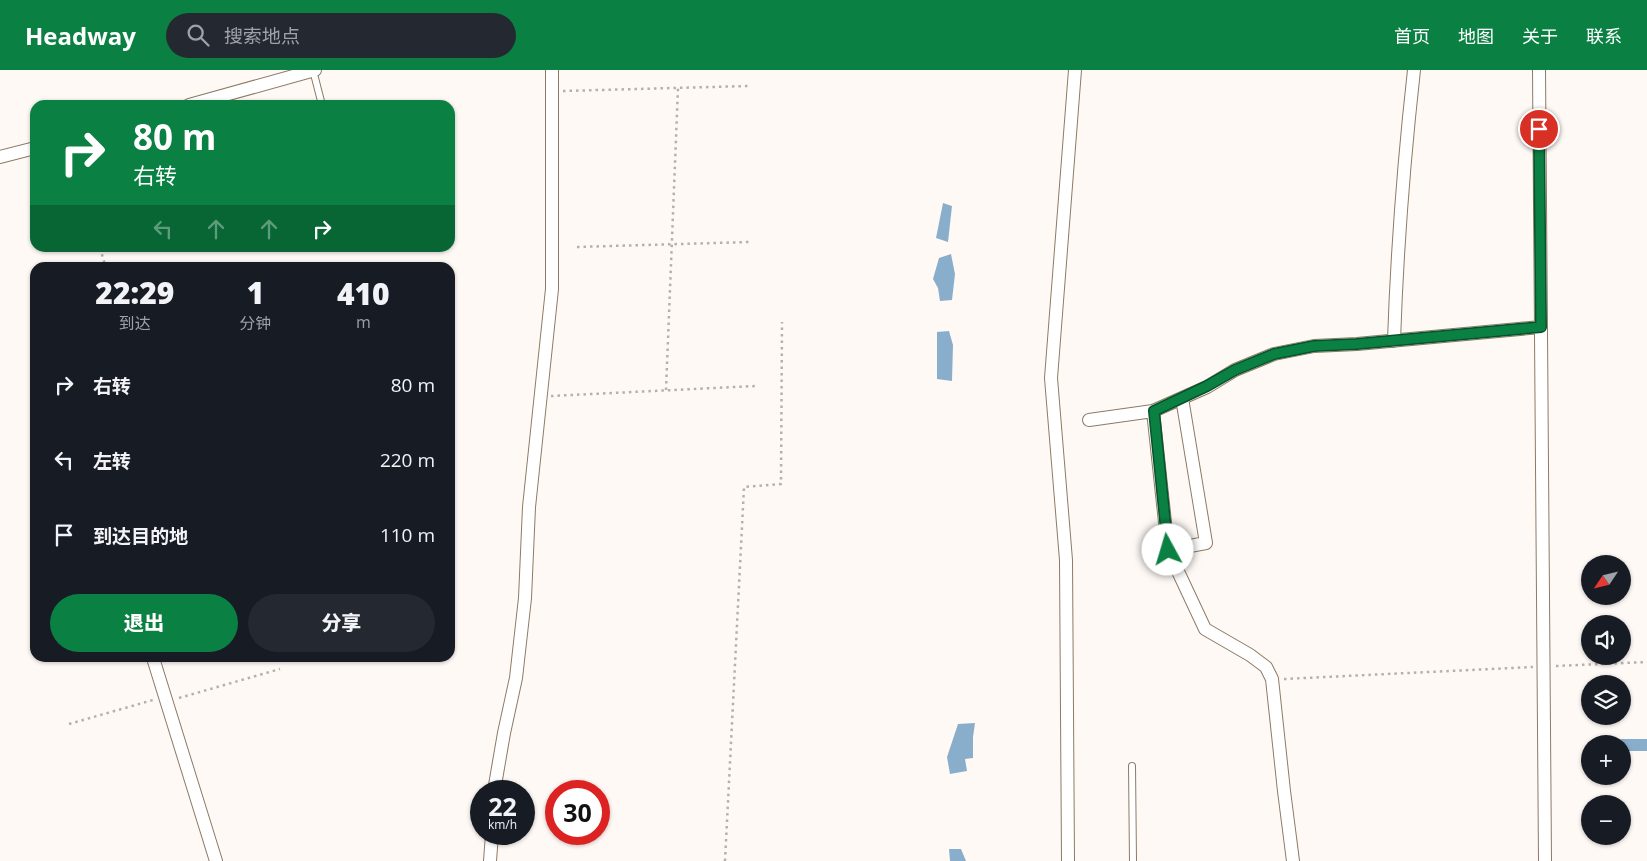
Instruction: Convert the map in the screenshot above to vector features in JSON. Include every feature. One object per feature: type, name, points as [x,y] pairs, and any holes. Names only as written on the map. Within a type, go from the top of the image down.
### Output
[{"type":"street","points":[[207,100],[314,70]]},
{"type":"street","points":[[496,780],[516,678],[525,598],[529,507],[552,289],[552,70]]},
{"type":"street","points":[[1068,861],[1066,560],[1051,378],[1075,70]]},
{"type":"street","points":[[1394,341],[1397,252],[1405,150],[1414,70]]},
{"type":"street","points":[[1539,70],[1544,861]]},
{"type":"street","points":[[0,157],[30,149]]},
{"type":"street","points":[[1089,420],[1154,411],[1207,386],[1235,370],[1274,354],[1314,346],[1394,341],[1541,327]]},
{"type":"street","points":[[1168,550],[1206,544],[1182,398]]},
{"type":"street","points":[[1154,411],[1168,550],[1205,629],[1250,655],[1266,667],[1272,679],[1293,861]]},
{"type":"street","points":[[154,662],[216,861]]},
{"type":"street","points":[[490,861],[491,845]]},
{"type":"lane","points":[[314,70],[321,100]]},
{"type":"lane","points":[[1132,766],[1133,861]]},
{"type":"path","points":[[552,91],[748,86]]},
{"type":"path","points":[[666,390],[678,88]]},
{"type":"path","points":[[577,247],[750,242]]},
{"type":"path","points":[[724,861],[744,486],[781,484],[782,322]]},
{"type":"path","points":[[540,396],[754,386]]},
{"type":"path","points":[[1272,679],[1647,662]]},
{"type":"water","points":[[943,203],[952,206],[948,242],[936,238]]},
{"type":"water","points":[[951,254],[955,274],[952,300],[940,301],[938,288],[933,279],[939,258]]},
{"type":"water","points":[[949,331],[953,345],[952,381],[937,379],[937,332]]},
{"type":"water","points":[[975,723],[973,758],[965,759],[967,771],[950,774],[947,757],[958,724]]},
{"type":"water","points":[[949,849],[961,849],[966,861],[950,861]]},
{"type":"waterway","points":[[1631,745],[1647,745]]},
{"type":"route","points":[[1168,550],[1154,411],[1207,386],[1235,370],[1274,354],[1314,346],[1357,344],[1541,327],[1539,129]]}]
